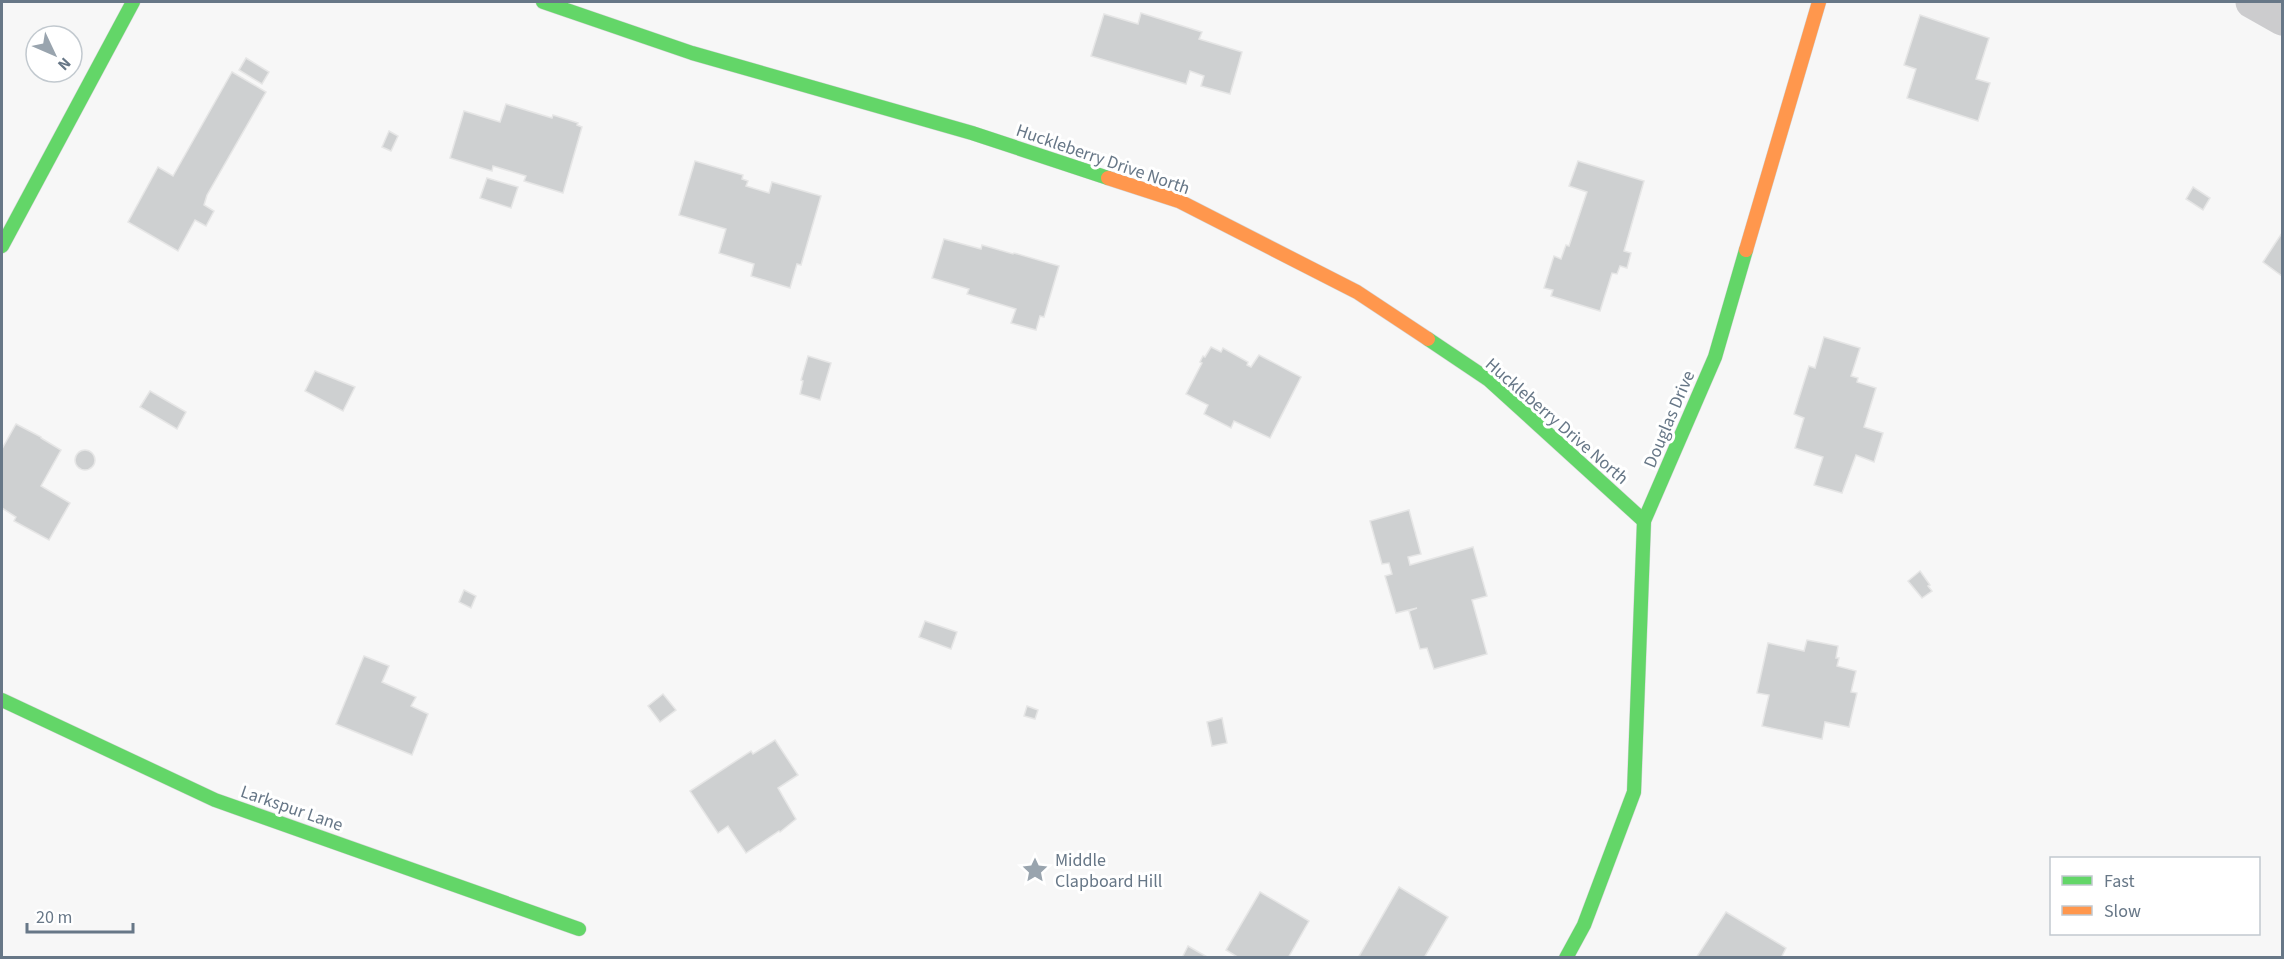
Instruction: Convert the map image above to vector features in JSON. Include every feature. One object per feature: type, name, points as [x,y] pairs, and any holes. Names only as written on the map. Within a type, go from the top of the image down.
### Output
[{"type":"street","points":[[2,246],[133,2]]},
{"type":"street","name":"Huckleberry Drive North","points":[[543,2],[692,53],[972,134],[1179,201],[1357,292],[1489,380],[1644,521]]},
{"type":"street","name":"Douglas Drive","points":[[1566,957],[1584,925],[1634,792],[1644,521],[1715,357],[1819,2]]},
{"type":"street","points":[[2253,2],[2283,19]]},
{"type":"street","name":"Larkspur Lane","points":[[2,700],[215,800],[579,929]]},
{"type":"building","points":[[1141,13],[1202,32],[1199,39],[1242,52],[1230,94],[1201,86],[1204,76],[1190,71],[1186,84],[1091,56],[1104,14],[1138,24]]},
{"type":"building","points":[[1920,15],[1989,38],[1976,79],[1990,83],[1978,121],[1907,98],[1916,69],[1904,65]]},
{"type":"building","points":[[246,58],[269,72],[262,84],[239,70]]},
{"type":"building","points":[[232,72],[266,92],[207,195],[204,205],[214,211],[206,226],[195,220],[178,251],[128,222],[158,167],[173,176]]},
{"type":"building","points":[[506,104],[552,118],[553,115],[578,123],[577,125],[582,127],[563,193],[524,181],[526,176],[493,166],[492,171],[450,158],[464,111],[500,122]]},
{"type":"building","points":[[389,131],[398,136],[391,151],[382,147]]},
{"type":"building","points":[[695,161],[743,175],[742,179],[748,181],[746,186],[769,193],[772,182],[821,196],[801,265],[797,264],[790,288],[751,276],[754,264],[719,253],[726,229],[679,215]]},
{"type":"building","points":[[1578,161],[1644,181],[1624,251],[1631,253],[1627,268],[1620,266],[1617,274],[1612,273],[1600,311],[1551,296],[1553,290],[1544,288],[1554,256],[1561,259],[1566,245],[1569,246],[1587,192],[1569,186]]},
{"type":"building","points":[[487,178],[518,187],[511,208],[480,198]]},
{"type":"building","points":[[2193,187],[2210,198],[2203,210],[2186,199]]},
{"type":"building","points":[[2282,233],[2282,276],[2263,262]]},
{"type":"building","points":[[944,239],[981,249],[982,245],[1059,266],[1044,317],[1040,316],[1036,330],[1011,323],[1016,309],[967,294],[969,289],[932,278]]},
{"type":"building","points":[[1824,337],[1860,348],[1851,376],[1858,378],[1857,382],[1876,388],[1864,427],[1883,433],[1874,462],[1856,455],[1842,493],[1814,485],[1823,457],[1795,448],[1804,418],[1794,414],[1809,366],[1815,368]]},
{"type":"building","points":[[1211,347],[1221,352],[1223,348],[1248,362],[1247,365],[1251,367],[1259,355],[1301,377],[1270,438],[1234,421],[1231,428],[1204,414],[1208,405],[1186,394],[1202,363],[1200,362],[1203,356],[1205,357]]},
{"type":"building","points":[[808,356],[831,363],[820,400],[800,394],[803,381],[801,380]]},
{"type":"building","points":[[315,371],[355,387],[343,411],[305,391]]},
{"type":"building","points":[[150,391],[186,412],[177,429],[140,407]]},
{"type":"building","points":[[16,424],[61,450],[41,486],[70,503],[49,540],[14,521],[16,517],[2,508],[2,449]]},
{"type":"building","points":[[81,450],[89,450],[95,456],[95,464],[89,470],[81,470],[75,464],[75,456]]},
{"type":"building","points":[[1409,510],[1421,554],[1408,557],[1410,565],[1473,547],[1487,596],[1472,600],[1487,654],[1434,669],[1427,648],[1420,649],[1409,611],[1417,608],[1396,613],[1385,576],[1392,574],[1389,563],[1382,564],[1370,521]]},
{"type":"building","points":[[1920,571],[1932,591],[1922,598],[1908,581]]},
{"type":"building","points":[[464,590],[476,596],[471,608],[459,602]]},
{"type":"building","points":[[925,621],[957,632],[951,649],[919,637]]},
{"type":"building","points":[[1807,640],[1838,646],[1837,666],[1856,671],[1851,692],[1857,693],[1849,727],[1825,722],[1822,739],[1762,726],[1769,695],[1757,693],[1768,643],[1804,651]]},
{"type":"building","points":[[364,656],[389,666],[382,682],[416,697],[411,706],[428,714],[412,755],[336,724]]},
{"type":"building","points":[[663,694],[676,710],[660,722],[648,706]]},
{"type":"building","points":[[1027,706],[1038,710],[1035,719],[1024,716]]},
{"type":"building","points":[[1222,718],[1227,743],[1212,746],[1207,722]]},
{"type":"building","points":[[775,740],[798,775],[778,788],[796,819],[746,853],[728,826],[718,833],[690,791],[751,751],[753,754]]},
{"type":"building","points":[[1399,887],[1448,917],[1424,958],[1358,958]]},
{"type":"building","points":[[1260,892],[1309,921],[1288,958],[1239,958],[1226,950]]},
{"type":"building","points":[[1726,912],[1786,948],[1781,958],[1696,958]]},
{"type":"building","points":[[1188,946],[1209,958],[1182,958]]},
{"type":"traffic: fast","points":[[2,246],[133,2]]},
{"type":"traffic: fast","points":[[543,2],[692,53],[972,133],[1108,178]]},
{"type":"traffic: fast","points":[[1566,958],[1584,925],[1634,792],[1644,521],[1715,357],[1746,250]]},
{"type":"traffic: fast","points":[[1428,339],[1489,380],[1644,521]]},
{"type":"traffic: fast","points":[[2,700],[215,800],[579,929]]},
{"type":"traffic: slow","points":[[1746,250],[1819,2]]},
{"type":"traffic: slow","points":[[1108,178],[1179,201],[1357,292],[1428,339]]},
{"type":"place","name":"Middle Clapboard Hill","points":[[1035,870]]}]
